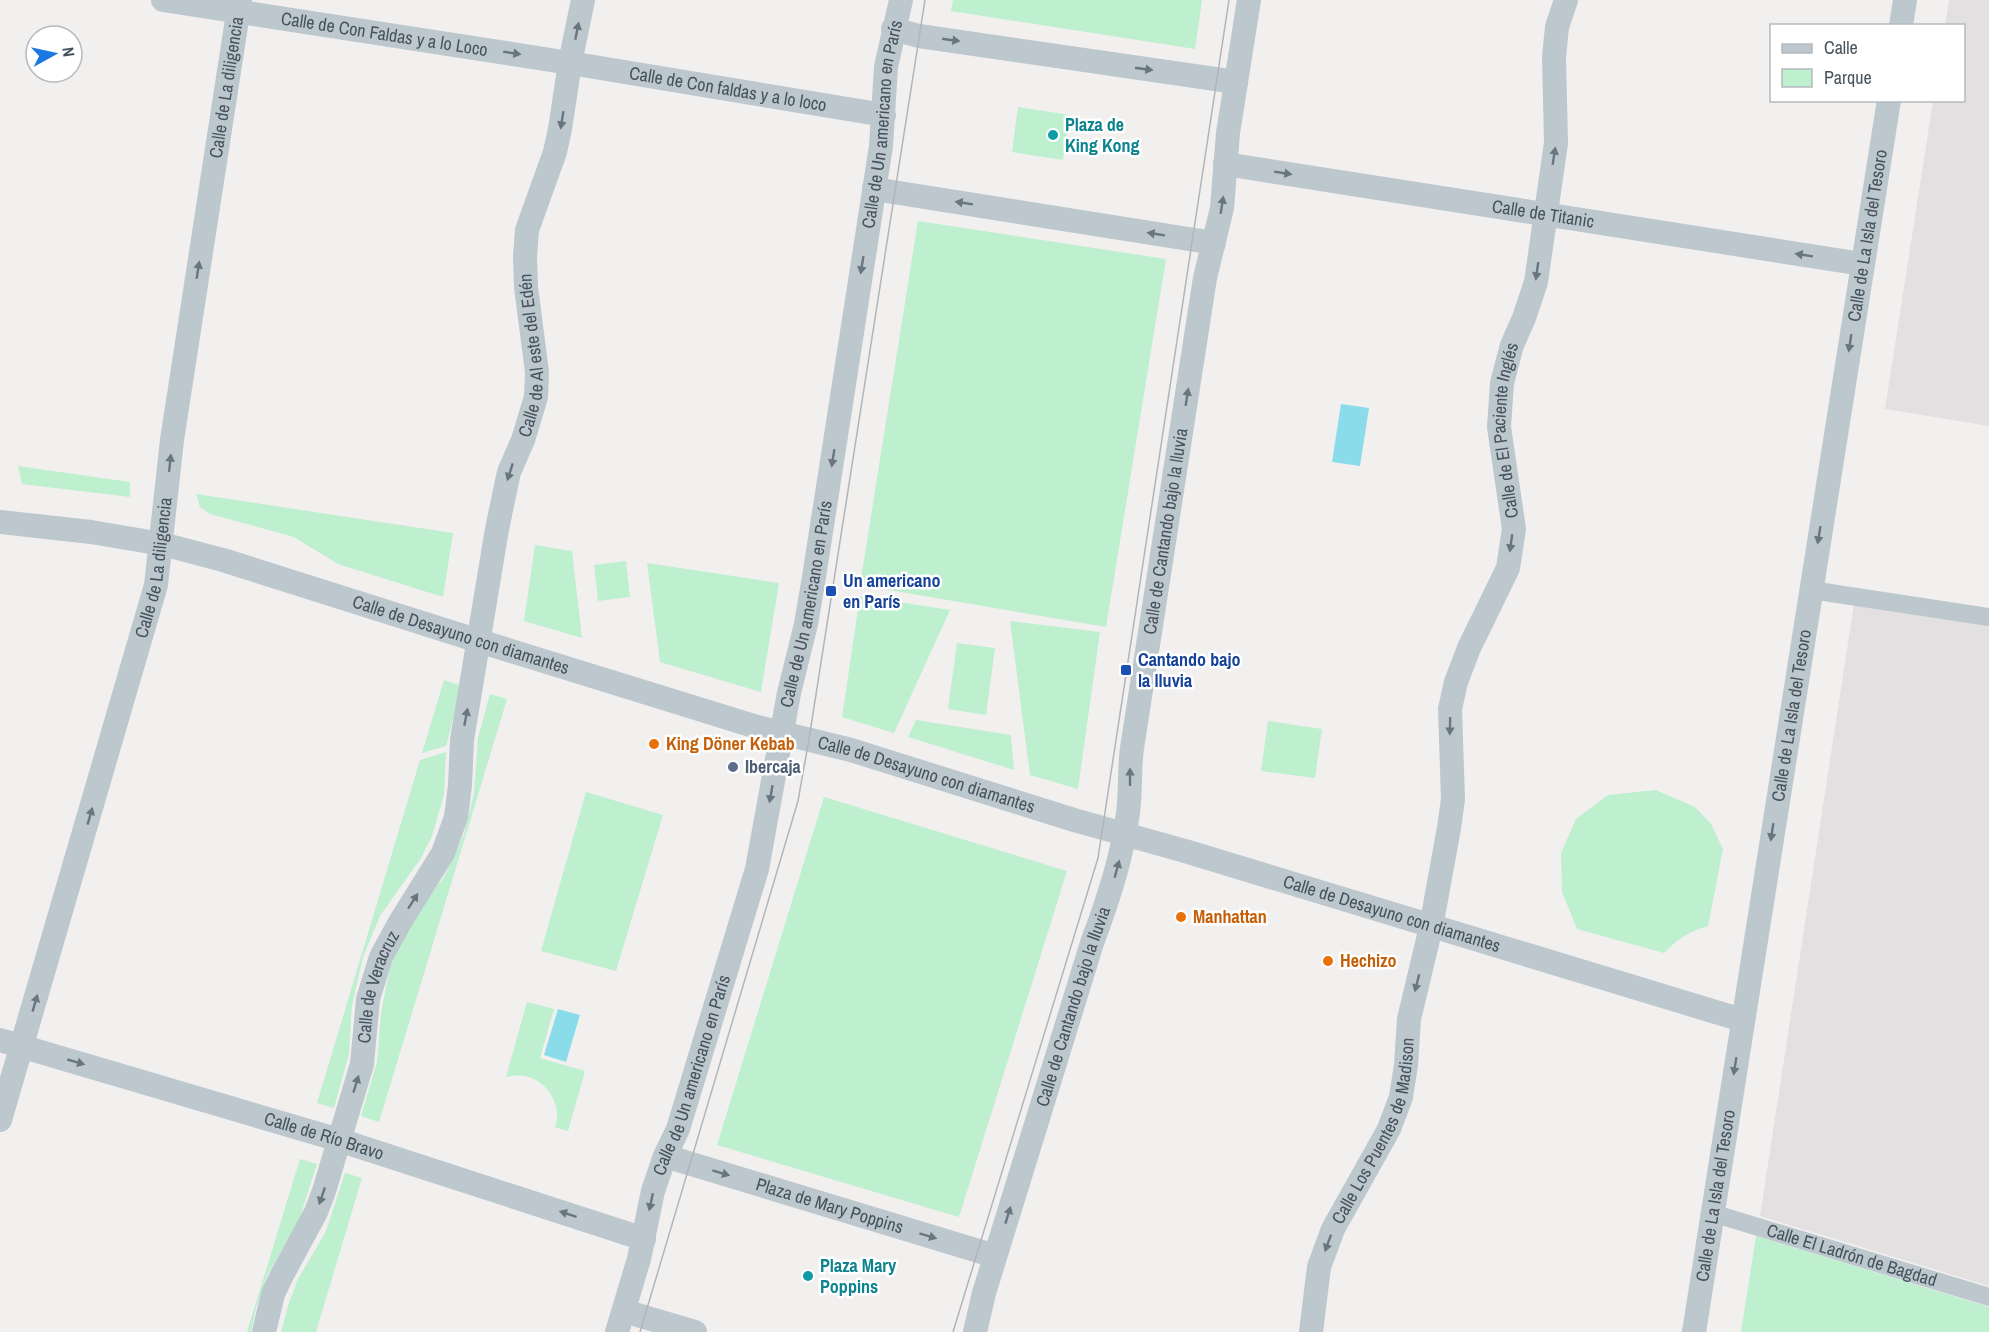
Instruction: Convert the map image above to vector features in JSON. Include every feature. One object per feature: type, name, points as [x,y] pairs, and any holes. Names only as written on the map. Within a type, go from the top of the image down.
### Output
[{"type":"street","name":"Calle de Con Faldas y a lo Loco","points":[[163,0],[239,5],[570,63]]},
{"type":"street","name":"Calle de Al este del Edén","points":[[479,641],[504,490],[531,418],[536,397],[537,372],[526,287],[527,230],[561,129],[570,63],[583,0]]},
{"type":"street","name":"Calle de Un americano en París","points":[[620,1322],[644,1239],[653,1191],[686,1105],[757,869],[813,585],[881,146],[886,67],[901,0]]},
{"type":"street","name":"Calle de Cantando bajo la lluvia","points":[[975,1332],[995,1256],[1092,943],[1116,876],[1125,835],[1129,811],[1132,748],[1205,278],[1222,208],[1225,164],[1249,0]]},
{"type":"street","name":"Calle de El Paciente Inglés","points":[[1431,927],[1453,799],[1450,718],[1456,682],[1469,648],[1508,568],[1514,529],[1499,427],[1502,383],[1512,345],[1536,282],[1556,143],[1554,74],[1557,27],[1566,0]]},
{"type":"street","points":[[1901,24],[1905,0]]},
{"type":"street","name":"Calle de La diligencia","points":[[0,1119],[11,1043],[152,600],[162,544],[172,440],[239,5]]},
{"type":"street","points":[[894,29],[931,37],[1236,82]]},
{"type":"street","name":"Calle de Con faldas y a lo loco","points":[[570,63],[884,115]]},
{"type":"street","name":"Calle de La Isla del Tesoro","points":[[1694,1332],[1889,102]]},
{"type":"street","name":"Calle de Titanic","points":[[1225,164],[1862,264]]},
{"type":"street","points":[[874,189],[1214,243]]},
{"type":"street","name":"Calle de Desayuno con diamantes","points":[[0,522],[62,528],[162,544],[308,585],[479,641],[782,733],[850,750],[1742,1020]]},
{"type":"street","points":[[1811,590],[1989,617]]},
{"type":"street","name":"Calle de Veracruz","points":[[264,1332],[273,1294],[316,1212],[339,1140],[362,1064],[368,999],[381,957],[400,921],[443,853],[456,817],[462,740],[479,641]]},
{"type":"street","name":"Calle Los Puentes de Madison","points":[[1311,1332],[1319,1267],[1333,1229],[1389,1129],[1401,1097],[1409,1019],[1431,927]]},
{"type":"street","name":"Calle de Río Bravo","points":[[11,1043],[339,1140],[644,1239]]},
{"type":"street","name":"Plaza de Mary Poppins","points":[[665,1156],[995,1256]]},
{"type":"street","name":"Calle El Ladrón de Bagdad","points":[[1712,1213],[1989,1297]]},
{"type":"street","points":[[620,1322],[694,1332]]},
{"type":"shaded area","points":[[1949,0],[1989,0],[1989,426],[1885,409],[1933,102],[1965,102],[1965,24],[1945,24]]},
{"type":"shaded area","points":[[1854,604],[1989,625],[1989,1286],[1760,1216]]},
{"type":"green space","points":[[953,0],[1202,0],[1195,49],[951,11]]},
{"type":"green space","points":[[1018,107],[1070,115],[1063,160],[1012,152]]},
{"type":"green space","points":[[918,221],[1166,259],[1106,627],[860,585]]},
{"type":"green space","points":[[18,466],[130,482],[130,497],[22,484]]},
{"type":"green space","points":[[196,494],[453,533],[443,597],[338,564],[294,537],[210,514],[200,507]]},
{"type":"green space","points":[[535,545],[572,551],[582,638],[524,621]]},
{"type":"green space","points":[[626,561],[630,597],[598,601],[594,565]]},
{"type":"green space","points":[[647,563],[779,583],[761,692],[660,662]]},
{"type":"green space","points":[[860,596],[950,610],[894,733],[842,717]]},
{"type":"green space","points":[[1010,621],[1100,632],[1078,789],[1030,775]]},
{"type":"green space","points":[[957,643],[995,648],[986,715],[948,709]]},
{"type":"green space","points":[[444,680],[462,686],[446,746],[422,753]]},
{"type":"green space","points":[[490,694],[507,699],[379,1122],[361,1116],[377,1062],[381,1013],[390,967],[401,940],[422,905],[444,877],[464,834],[474,793],[478,738]]},
{"type":"green space","points":[[916,720],[1011,735],[1014,770],[908,737]]},
{"type":"green space","points":[[1268,721],[1322,729],[1315,778],[1261,771]]},
{"type":"green space","points":[[446,752],[444,795],[432,836],[421,858],[380,916],[363,957],[352,1005],[349,1054],[334,1108],[317,1103],[420,760]]},
{"type":"green space","points":[[1656,790],[1695,807],[1711,824],[1723,849],[1708,926],[1684,936],[1664,953],[1577,929],[1562,892],[1561,853],[1576,819],[1608,795]]},
{"type":"green space","points":[[586,792],[663,815],[616,971],[541,951]]},
{"type":"green space","points":[[824,797],[1067,871],[959,1217],[717,1145]]},
{"type":"green space","points":[[527,1002],[554,1009],[540,1058],[585,1071],[568,1131],[555,1127],[557,1111],[555,1103],[541,1083],[523,1075],[506,1077]]},
{"type":"green space","points":[[300,1159],[317,1164],[300,1217],[267,1276],[251,1332],[247,1332]]},
{"type":"green space","points":[[345,1173],[362,1178],[316,1332],[281,1332],[297,1281],[326,1231]]},
{"type":"green space","points":[[1756,1236],[1989,1307],[1989,1332],[1741,1332]]},
{"type":"water","points":[[1341,404],[1369,408],[1360,466],[1332,462]]},
{"type":"water","points":[[558,1009],[580,1015],[566,1062],[544,1055]]},
{"type":"tram line","points":[[640,1332],[798,801],[925,0]]},
{"type":"tram line","points":[[953,1332],[1098,858],[1229,0]]},
{"type":"place","name":"Plaza de King Kong","points":[[1053,135]]},
{"type":"place","name":"Un americano en París","points":[[831,591]]},
{"type":"place","name":"Cantando bajo la lluvia","points":[[1126,670]]},
{"type":"place","name":"King Döner Kebab","points":[[654,744]]},
{"type":"place","name":"Ibercaja","points":[[733,767]]},
{"type":"place","name":"Manhattan","points":[[1181,917]]},
{"type":"place","name":"Hechizo","points":[[1328,961]]},
{"type":"place","name":"Plaza Mary Poppins","points":[[808,1276]]}]
